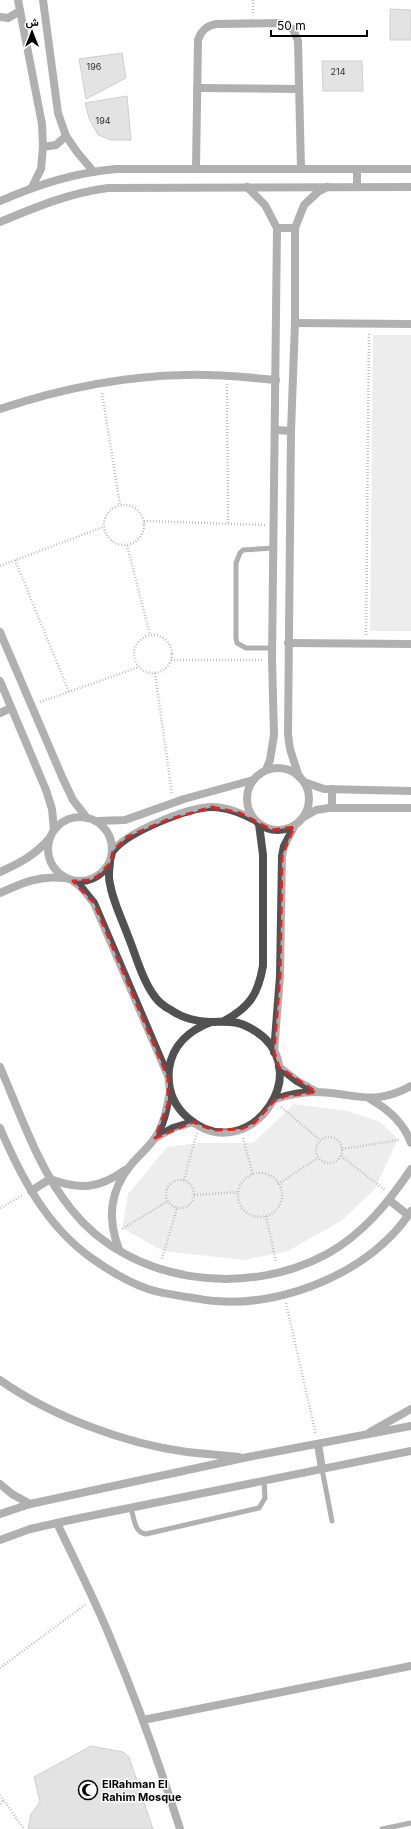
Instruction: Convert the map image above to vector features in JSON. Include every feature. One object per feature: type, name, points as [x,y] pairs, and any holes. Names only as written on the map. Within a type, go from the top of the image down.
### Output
[{"type":"street","points":[[18,0],[42,124],[43,147],[41,169],[32,187]]},
{"type":"street","points":[[43,0],[58,113],[66,136],[93,171]]},
{"type":"street","points":[[0,17],[8,18],[20,11]]},
{"type":"street","points":[[196,168],[198,40],[204,29],[216,24],[280,23],[293,29],[298,41],[300,169]]},
{"type":"street","points":[[197,88],[299,89]]},
{"type":"street","points":[[43,147],[56,145],[66,136]]},
{"type":"street","points":[[0,201],[32,187],[64,177],[93,171],[140,168],[409,168]]},
{"type":"street","points":[[357,169],[357,187]]},
{"type":"street","points":[[1,219],[56,199],[90,190],[126,187],[411,187]]},
{"type":"street","points":[[247,187],[265,206],[278,228],[272,648],[273,740],[270,760],[266,770]]},
{"type":"street","points":[[304,817],[309,803],[309,796],[293,762],[288,740],[288,643],[295,323],[295,228],[304,206],[318,192],[326,187]]},
{"type":"street","points":[[278,228],[295,228]]},
{"type":"street","points":[[295,323],[411,324]]},
{"type":"street","points":[[0,409],[37,396],[100,382],[178,375],[227,375],[276,380]]},
{"type":"street","points":[[276,430],[292,431]]},
{"type":"street","points":[[0,632],[68,790],[76,805],[108,833],[112,841],[109,873],[112,894],[145,980],[155,997],[171,1011],[190,1019],[211,1022],[224,1021],[239,1023],[254,1029],[266,1039],[274,1052],[279,1067],[279,1083],[274,1100],[265,1113],[254,1123],[241,1129],[227,1132],[213,1130],[196,1124],[183,1114],[170,1092],[168,1078],[94,903],[88,894],[73,881]]},
{"type":"street","points":[[288,643],[411,644]]},
{"type":"street","points":[[0,681],[50,799],[54,830]]},
{"type":"street","points":[[0,713],[11,708]]},
{"type":"street","points":[[273,740],[288,740]]},
{"type":"street","points":[[0,872],[21,863],[32,856],[49,838],[54,830],[69,819],[78,817],[125,820],[207,792],[253,780],[266,770],[278,768],[289,770],[314,786],[332,789],[411,791]]},
{"type":"street","points":[[224,1021],[237,1014],[248,1005],[256,993],[263,966],[263,855],[256,822],[248,810],[246,800],[248,790],[253,780]]},
{"type":"street","points":[[332,789],[332,808]]},
{"type":"street","points":[[112,850],[127,837],[197,809],[212,807],[226,808],[256,822],[265,828],[279,831],[294,827]]},
{"type":"street","points":[[274,1052],[280,976],[282,856],[284,846],[294,827],[304,817],[316,810],[332,808],[410,810]]},
{"type":"street","points":[[49,838],[48,856],[57,872],[64,878]]},
{"type":"street","points":[[0,893],[28,880],[40,877],[64,878],[82,882],[91,880],[99,875],[110,863]]},
{"type":"street","points":[[168,1078],[170,1063],[175,1049],[184,1037],[196,1028],[211,1022]]},
{"type":"street","points":[[0,1067],[50,1179],[72,1210],[94,1232],[119,1250],[145,1264],[159,1269],[201,1278],[244,1278],[278,1273],[301,1266],[327,1254],[363,1228],[391,1198],[411,1169]]},
{"type":"street","points":[[279,1067],[297,1081],[316,1092]]},
{"type":"street","points":[[370,1099],[393,1094],[411,1086]]},
{"type":"street","points":[[155,1138],[164,1116],[170,1092]]},
{"type":"street","points":[[274,1100],[295,1094],[316,1092],[370,1099],[380,1104],[397,1119],[410,1140]]},
{"type":"street","points":[[119,1250],[113,1235],[111,1220],[112,1206],[115,1192],[130,1166],[155,1138],[173,1128],[196,1124]]},
{"type":"street","points":[[0,1128],[14,1160],[42,1209],[64,1234],[90,1257],[118,1275],[148,1289],[218,1302],[254,1300],[284,1295],[324,1281],[356,1265],[384,1242],[410,1213],[391,1198]]},
{"type":"street","points":[[50,1179],[71,1186],[92,1186],[106,1182],[130,1166]]},
{"type":"street","points":[[31,1191],[50,1179]]},
{"type":"street","points":[[0,1380],[67,1418],[125,1439],[186,1452],[248,1457]]},
{"type":"street","points":[[362,1436],[411,1409]]},
{"type":"street","points":[[0,1514],[30,1504],[248,1457],[411,1426]]},
{"type":"street","points":[[318,1444],[322,1469]]},
{"type":"street","points":[[0,1540],[30,1529],[57,1523],[411,1451]]},
{"type":"street","points":[[0,1484],[12,1494],[30,1504]]},
{"type":"street","points":[[57,1523],[112,1641],[143,1720],[180,1829]]},
{"type":"street","points":[[143,1720],[411,1666]]},
{"type":"lane","points":[[272,648],[246,648],[237,643],[236,563],[240,553],[243,550],[274,548]]},
{"type":"lane","points":[[322,1469],[332,1521]]},
{"type":"lane","points":[[131,1508],[136,1529],[140,1533],[146,1534],[259,1508],[265,1498],[264,1481]]},
{"type":"lane","points":[[382,1829],[411,1823]]},
{"type":"path","points":[[253,0],[253,23]]},
{"type":"path","points":[[366,644],[369,324]]},
{"type":"path","points":[[227,375],[228,524]]},
{"type":"path","points":[[100,382],[120,505]]},
{"type":"path","points":[[120,505],[126,505],[138,510],[144,521],[142,534],[133,543],[127,545],[116,544],[111,541],[107,537],[104,526],[106,515],[120,505]]},
{"type":"path","points":[[144,521],[274,525]]},
{"type":"path","points":[[0,566],[104,526]]},
{"type":"path","points":[[127,545],[150,636]]},
{"type":"path","points":[[15,560],[69,692]]},
{"type":"path","points":[[150,636],[161,637],[170,644],[172,655],[171,660],[165,669],[155,673],[146,672],[139,667],[134,658],[135,648],[141,640],[150,636]]},
{"type":"path","points":[[171,660],[272,660]]},
{"type":"path","points":[[31,705],[139,667]]},
{"type":"path","points":[[155,673],[173,803]]},
{"type":"path","points":[[274,1100],[320,1140]]},
{"type":"path","points":[[184,1180],[196,1124]]},
{"type":"path","points":[[241,1129],[252,1175]]},
{"type":"path","points":[[329,1137],[338,1141],[342,1149],[341,1156],[338,1160],[327,1163],[318,1158],[316,1149],[320,1140],[329,1137]]},
{"type":"path","points":[[342,1149],[410,1140]]},
{"type":"path","points":[[341,1156],[391,1198]]},
{"type":"path","points":[[278,1184],[318,1158]]},
{"type":"path","points":[[264,1174],[270,1176],[278,1184],[282,1195],[279,1205],[271,1214],[266,1216],[255,1216],[246,1212],[239,1203],[238,1192],[241,1184],[252,1175],[264,1174]]},
{"type":"path","points":[[178,1180],[184,1180],[192,1186],[194,1195],[188,1205],[177,1208],[168,1201],[166,1194],[167,1188],[171,1183],[178,1180]]},
{"type":"path","points":[[0,1208],[31,1191]]},
{"type":"path","points":[[194,1195],[238,1192]]},
{"type":"path","points":[[113,1235],[168,1201]]},
{"type":"path","points":[[159,1269],[177,1208]]},
{"type":"path","points":[[266,1216],[278,1273]]},
{"type":"path","points":[[284,1295],[318,1444]]},
{"type":"path","points":[[0,1668],[93,1599]]},
{"type":"path","points":[[0,1795],[24,1829]]},
{"type":"path","points":[[0,1804],[4,1800]]},
{"type":"highlighted area","points":[[212,807],[240,813],[272,830],[294,827],[282,856],[280,976],[274,1052],[279,1067],[316,1092],[285,1096],[274,1101],[254,1123],[241,1129],[213,1130],[193,1122],[155,1138],[168,1104],[168,1078],[94,903],[73,881],[91,880],[99,875],[110,863],[113,851],[127,837],[167,820]]},
{"type":"shaded area","points":[[373,335],[411,335],[411,631],[370,631]]},
{"type":"shaded area","points":[[294,1104],[348,1111],[380,1122],[398,1139],[375,1189],[341,1221],[288,1251],[245,1260],[163,1251],[122,1228],[128,1194],[167,1147],[198,1143],[253,1143]]},
{"type":"building","points":[[390,9],[411,10],[411,40],[390,40]]},
{"type":"building","points":[[122,53],[126,78],[86,99],[79,59]]},
{"type":"building","points":[[322,61],[362,61],[363,91],[323,91]]},
{"type":"building","points":[[127,96],[131,140],[111,140],[98,135],[89,118],[85,103]]},
{"type":"building","name":"ElRahman El Rahim Mosque","points":[[91,1746],[123,1752],[129,1757],[153,1829],[28,1829],[31,1814],[40,1802],[34,1777]]},
{"type":"place","name":"ElRahman El Rahim Mosque","points":[[88,1790]]}]
